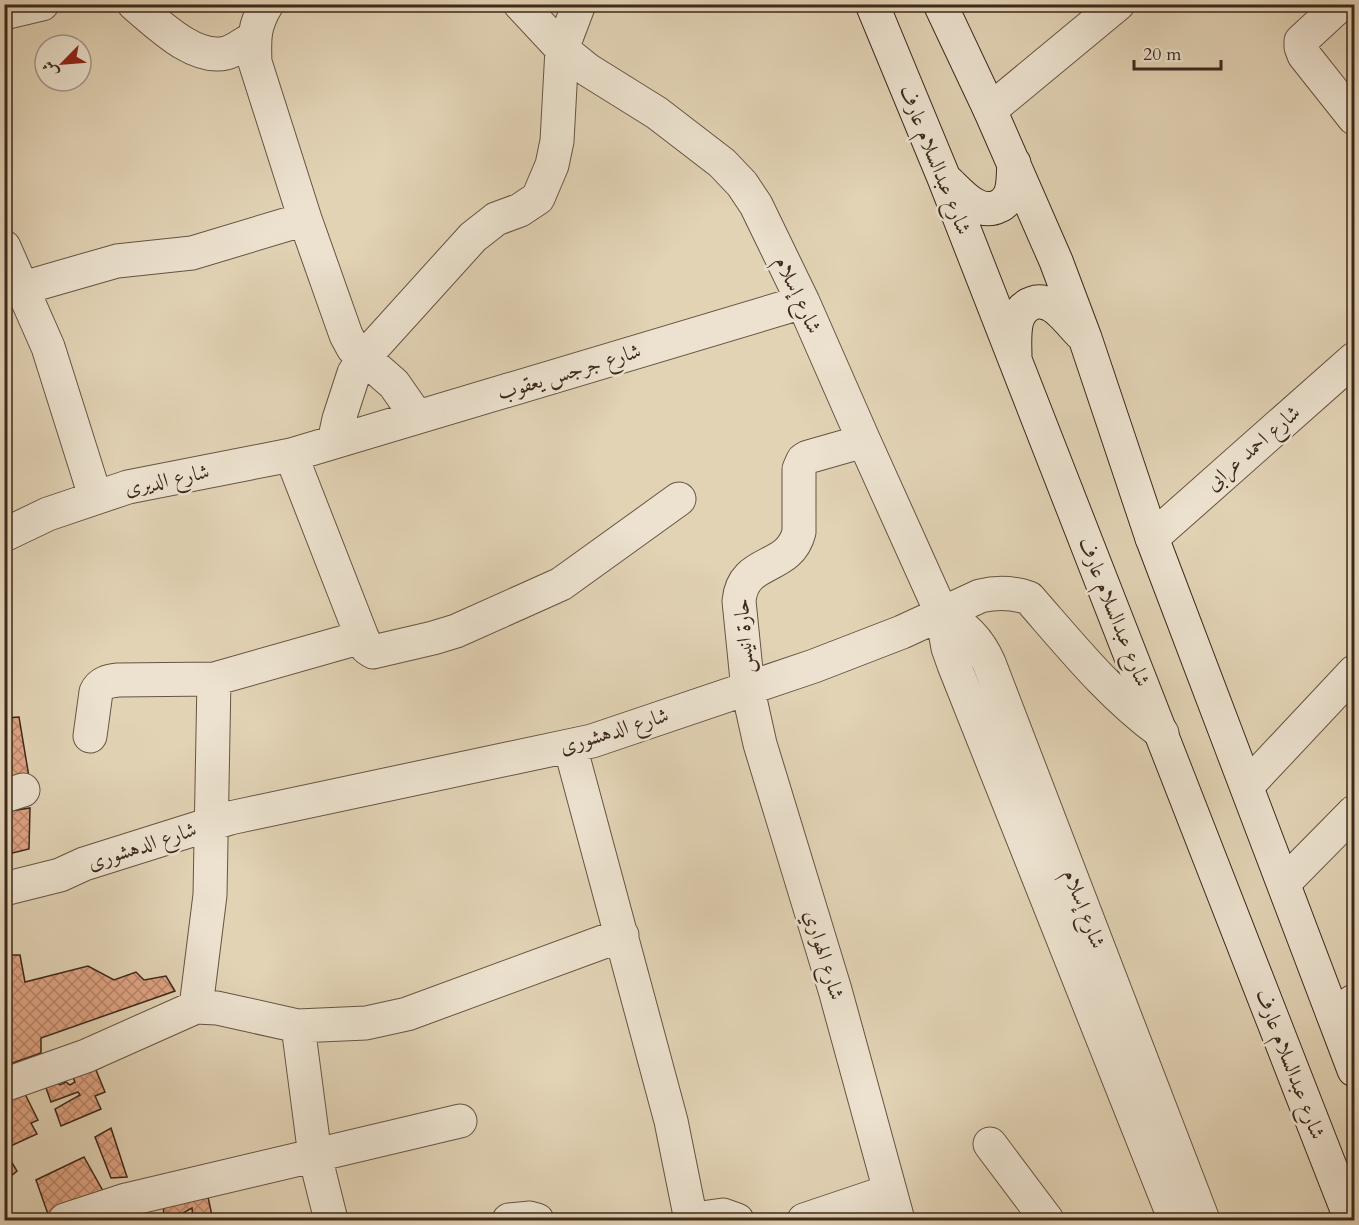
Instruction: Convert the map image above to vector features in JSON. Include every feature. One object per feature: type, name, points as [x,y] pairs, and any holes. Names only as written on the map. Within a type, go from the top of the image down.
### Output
[{"type":"street","points":[[4,13],[42,4]]},
{"type":"street","points":[[134,4],[193,50],[208,54],[226,53],[254,38]]},
{"type":"street","points":[[267,4],[258,18],[254,38],[255,62],[305,219],[346,335],[353,348],[394,384],[417,417]]},
{"type":"street","name":"شارع إسلام","points":[[520,4],[562,49],[588,70],[657,113],[722,163],[742,184],[756,205],[803,302],[942,614],[948,648],[954,665],[1175,1221]]},
{"type":"street","points":[[334,442],[345,397],[354,373],[365,357],[473,237],[496,219],[520,210],[538,198],[552,165],[557,141],[562,49],[579,4]]},
{"type":"street","name":"شارع عبدالسلام عارف","points":[[872,4],[1016,360],[1351,1221]]},
{"type":"street","points":[[940,4],[1014,163],[1056,261],[1152,538],[1284,883],[1344,1007],[1354,1070]]},
{"type":"street","points":[[990,110],[1118,4]]},
{"type":"street","points":[[1341,4],[1301,41],[1301,47],[1304,55],[1354,118]]},
{"type":"street","points":[[944,178],[977,206],[998,207],[1012,190],[1014,163]]},
{"type":"street","points":[[23,288],[117,261],[192,253],[305,219]]},
{"type":"street","points":[[4,247],[48,347],[95,496]]},
{"type":"street","name":"شارع جرجس يعقوب","points":[[334,442],[803,302]]},
{"type":"street","points":[[1016,360],[1018,319],[1024,307],[1030,304],[1037,302],[1051,305],[1084,338]]},
{"type":"street","name":"شارع احمد عرابى","points":[[1152,538],[1354,359]]},
{"type":"street","name":"حارة انيس","points":[[748,690],[739,602],[744,582],[750,574],[783,557],[792,549],[797,540],[799,469],[803,460],[864,441]]},
{"type":"street","name":"شارع الديرى","points":[[4,535],[48,514],[95,496],[161,479],[291,456],[334,442]]},
{"type":"street","points":[[291,456],[362,637],[367,648],[373,652],[456,631],[573,577],[679,499]]},
{"type":"street","name":"شارع الدهشورى","points":[[4,889],[44,880],[84,864],[230,818],[570,746],[638,727],[814,666],[992,593],[1017,594],[1029,598],[1100,680],[1124,704],[1162,733]]},
{"type":"street","name":"شارع إسلام","points":[[942,614],[963,626],[973,635],[989,663],[1203,1221]]},
{"type":"street","points":[[90,736],[96,693],[99,686],[104,683],[118,680],[214,679],[362,637]]},
{"type":"street","points":[[1247,786],[1354,672]]},
{"type":"street","points":[[196,1007],[210,895],[214,679]]},
{"type":"street","name":"شارع الهواري","points":[[748,690],[760,744],[835,990],[894,1206]]},
{"type":"street","points":[[570,746],[671,1121],[689,1220],[723,1215],[737,1221]]},
{"type":"street","points":[[1284,883],[1354,812]]},
{"type":"street","points":[[4,1084],[86,1056],[196,1007],[217,1008],[297,1026],[366,1023],[407,1014],[622,934]]},
{"type":"street","points":[[297,1026],[315,1156],[331,1221]]},
{"type":"street","points":[[65,1221],[126,1200],[460,1121]]},
{"type":"street","points":[[990,1144],[1047,1221]]},
{"type":"street","points":[[804,1221],[894,1206]]},
{"type":"street","points":[[509,1221],[530,1218],[537,1221]]},
{"type":"building","points":[[19,717],[29,777],[4,783],[4,718]]},
{"type":"building","points":[[30,808],[29,849],[4,855],[4,812]]},
{"type":"building","points":[[4,915],[10,942],[4,942]]},
{"type":"building","points":[[4,955],[20,955],[25,982],[88,966],[114,980],[136,972],[144,980],[166,976],[175,991],[41,1038],[41,1053],[4,1066]]},
{"type":"building","points":[[95,1046],[104,1066],[96,1070],[105,1092],[95,1096],[101,1109],[61,1126],[55,1109],[80,1095],[78,1092],[51,1102],[46,1088],[57,1083],[60,1085],[66,1082],[70,1085],[75,1082],[64,1057]]},
{"type":"building","points":[[20,1084],[38,1120],[31,1123],[37,1134],[4,1149],[4,1090]]},
{"type":"building","points":[[111,1128],[127,1177],[111,1178],[95,1137]]},
{"type":"building","points":[[8,1156],[17,1171],[4,1182],[4,1157]]},
{"type":"building","points":[[84,1157],[103,1191],[49,1217],[36,1180]]},
{"type":"building","points":[[206,1188],[213,1220],[193,1220],[192,1208],[181,1214],[183,1220],[164,1220],[163,1198]]},
{"type":"building","points":[[139,1209],[141,1220],[113,1220]]}]
